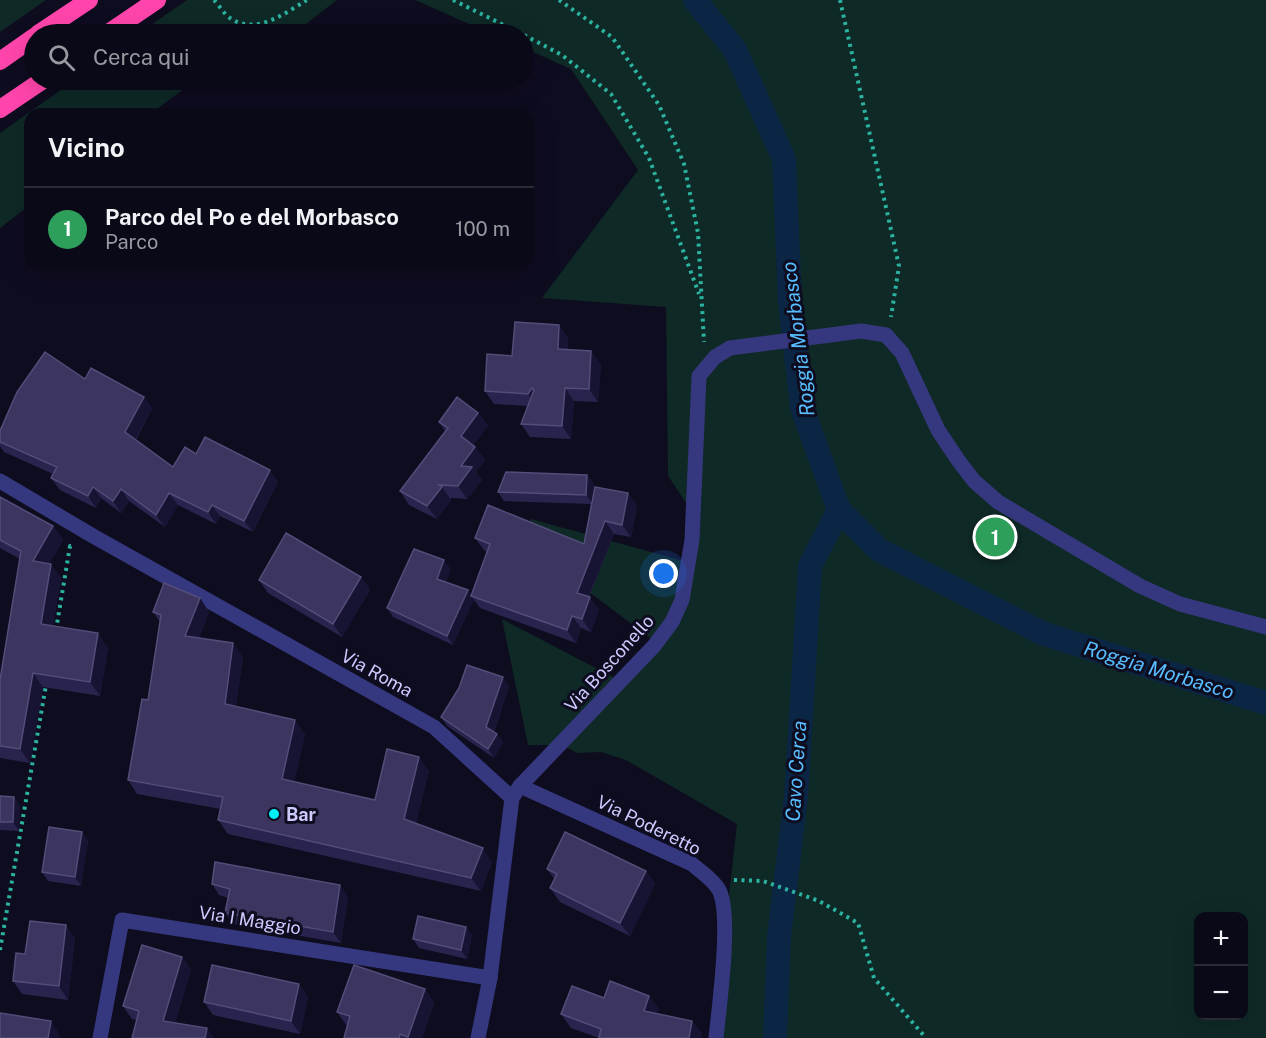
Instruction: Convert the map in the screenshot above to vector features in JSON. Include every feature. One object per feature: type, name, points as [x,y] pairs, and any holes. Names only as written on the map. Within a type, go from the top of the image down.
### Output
[{"type":"highway","points":[[53,24],[88,0]]},
{"type":"highway","points":[[122,24],[157,0]]},
{"type":"highway","points":[[0,61],[24,44]]},
{"type":"highway","points":[[0,109],[28,90]]},
{"type":"street","points":[[715,357],[730,348],[861,331],[886,335],[902,353],[943,438],[974,481],[998,501],[1140,586],[1180,604],[1266,627]]},
{"type":"street","name":"Via Bosconello","points":[[516,792],[654,646],[672,622],[682,600],[692,540],[699,376],[715,357]]},
{"type":"street","name":"Via Roma","points":[[0,481],[93,536],[434,727],[516,792]]},
{"type":"street","points":[[478,1038],[490,978],[516,792]]},
{"type":"street","name":"Via Poderetto","points":[[516,792],[692,864],[720,891],[724,961],[716,1038]]},
{"type":"street","name":"Via I Maggio","points":[[100,1038],[122,920],[490,978]]},
{"type":"path","points":[[214,0],[230,18],[247,24]]},
{"type":"path","points":[[256,24],[273,21],[307,0]]},
{"type":"path","points":[[453,0],[501,24]]},
{"type":"path","points":[[559,0],[612,37],[659,105],[684,164],[698,233],[702,339],[715,357]]},
{"type":"path","points":[[840,0],[899,266],[893,308],[886,335]]},
{"type":"path","points":[[534,41],[562,55],[611,94],[649,158],[701,297]]},
{"type":"path","points":[[54,639],[70,546],[84,552],[93,536]]},
{"type":"path","points":[[0,950],[48,673]]},
{"type":"path","points":[[763,881],[819,901],[858,923],[874,978],[926,1038]]},
{"type":"green space","points":[[0,0],[46,0],[0,32]]},
{"type":"green space","points":[[187,0],[337,0],[306,24],[152,24]]},
{"type":"green space","points":[[415,0],[1266,0],[1266,1038],[713,1038],[737,824],[626,760],[601,752],[577,753],[562,745],[528,745],[502,619],[617,679],[653,640],[589,592],[600,571],[527,526],[531,519],[691,563],[691,510],[668,476],[666,307],[542,298],[638,170],[571,69],[534,52],[534,24],[469,24]]},
{"type":"green space","points":[[61,90],[182,90],[158,108],[35,108]]},
{"type":"green space","points":[[24,116],[24,210],[0,228],[0,133]]},
{"type":"building","points":[[515,322],[559,325],[558,349],[591,351],[589,389],[565,388],[562,426],[521,424],[534,390],[532,388],[528,394],[485,391],[487,354],[512,356]]},
{"type":"building","points":[[45,352],[85,379],[91,368],[144,397],[125,432],[173,467],[185,447],[196,454],[205,437],[270,470],[244,521],[212,505],[208,512],[169,493],[156,515],[121,489],[113,501],[93,487],[88,496],[51,478],[57,467],[0,442],[0,431],[17,392]]},
{"type":"building","points":[[457,397],[478,413],[461,436],[475,447],[461,466],[472,467],[458,486],[439,485],[442,487],[427,506],[400,491],[448,428],[439,422]]},
{"type":"building","points":[[506,472],[587,475],[586,495],[498,492]]},
{"type":"building","points":[[595,487],[628,493],[622,525],[605,521],[577,593],[590,597],[582,619],[572,616],[567,630],[471,596],[490,544],[475,538],[488,505],[584,544]]},
{"type":"building","points":[[0,497],[53,526],[33,561],[51,564],[41,624],[98,633],[90,682],[33,673],[20,749],[0,746],[0,680],[21,551],[0,540]]},
{"type":"building","points":[[286,533],[361,577],[333,624],[259,580]]},
{"type":"building","points":[[414,549],[444,560],[437,579],[468,590],[447,636],[387,608]]},
{"type":"building","points":[[164,583],[200,598],[185,636],[233,643],[225,704],[295,720],[282,779],[375,800],[387,749],[419,757],[404,819],[483,848],[471,878],[218,820],[223,797],[128,780],[142,699],[148,700],[161,615],[153,612]]},
{"type":"building","points":[[467,665],[503,677],[486,727],[497,734],[488,749],[441,717],[459,688]]},
{"type":"building","points":[[0,796],[14,797],[13,822],[0,822]]},
{"type":"building","points":[[49,827],[82,832],[75,877],[42,872]]},
{"type":"building","points":[[565,832],[646,871],[620,923],[550,888],[557,874],[547,869]]},
{"type":"building","points":[[215,862],[340,885],[333,932],[225,913],[230,889],[212,884]]},
{"type":"building","points":[[418,916],[466,927],[461,950],[413,939]]},
{"type":"building","points":[[30,921],[66,925],[59,986],[13,981],[16,953],[25,954]]},
{"type":"building","points":[[142,945],[182,957],[163,1021],[207,1028],[205,1038],[132,1038],[139,1011],[123,1006]]},
{"type":"building","points":[[212,965],[299,984],[291,1021],[204,1002]]},
{"type":"building","points":[[354,965],[425,989],[408,1037],[400,1034],[399,1038],[344,1038],[350,1016],[337,1012]]},
{"type":"building","points":[[610,981],[649,996],[644,1011],[692,1021],[689,1038],[599,1038],[601,1029],[561,1014],[572,986],[604,998]]},
{"type":"building","points":[[0,1013],[51,1021],[48,1038],[0,1038]]},
{"type":"waterway","name":"Roggia Morbasco","points":[[695,0],[735,50],[784,159],[790,301],[802,408],[839,510],[879,550],[1044,634],[1266,703]]},
{"type":"waterway","name":"Cavo Cerca","points":[[775,1038],[779,936],[796,797],[810,566],[839,510]]},
{"type":"place","name":"Parco del Po e del Morbasco","points":[[995,537]]},
{"type":"place","name":"Bar","points":[[274,814]]}]
